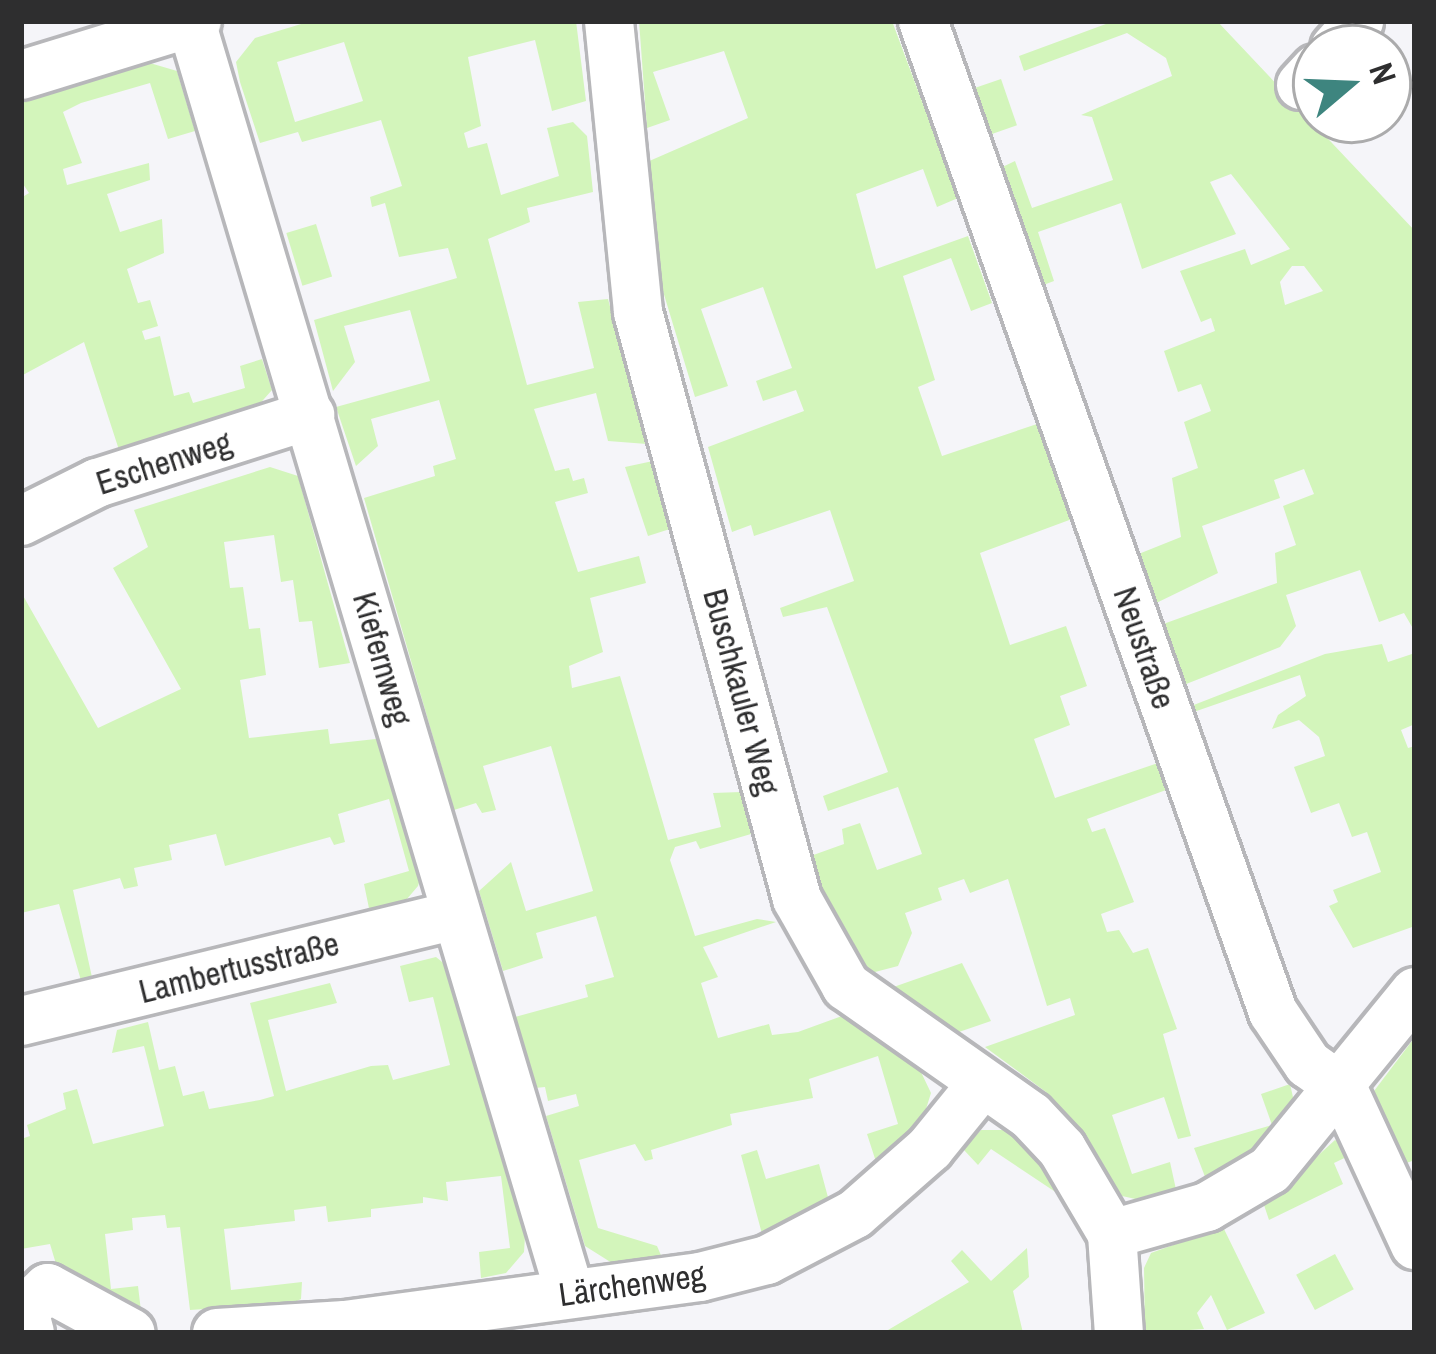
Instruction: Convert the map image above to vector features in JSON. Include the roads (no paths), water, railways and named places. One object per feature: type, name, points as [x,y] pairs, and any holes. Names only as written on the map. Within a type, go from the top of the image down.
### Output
[{"type":"street","name":"Buschkauler Weg","points":[[609,21],[638,312],[797,899],[846,986],[1031,1116],[1062,1149],[1112,1234]]},
{"type":"street","name":"Neustraße","points":[[923,21],[1273,1012],[1308,1064],[1343,1089],[1415,1245]]},
{"type":"street","points":[[21,75],[76,52],[195,23]]},
{"type":"street","name":"Kiefernweg","points":[[195,23],[570,1294]]},
{"type":"street","name":"Eschenweg","points":[[21,521],[97,483],[310,415]]},
{"type":"street","name":"Lambertusstraße","points":[[21,1022],[456,915]]},
{"type":"street","points":[[1119,1333],[1112,1234],[1240,1192],[1295,1146],[1415,992]]},
{"type":"street","name":"Lärchenweg","points":[[217,1333],[700,1277],[811,1241],[901,1176],[981,1085]]},
{"type":"street","points":[[30,1333],[24,1310],[48,1288],[131,1333]]}]
